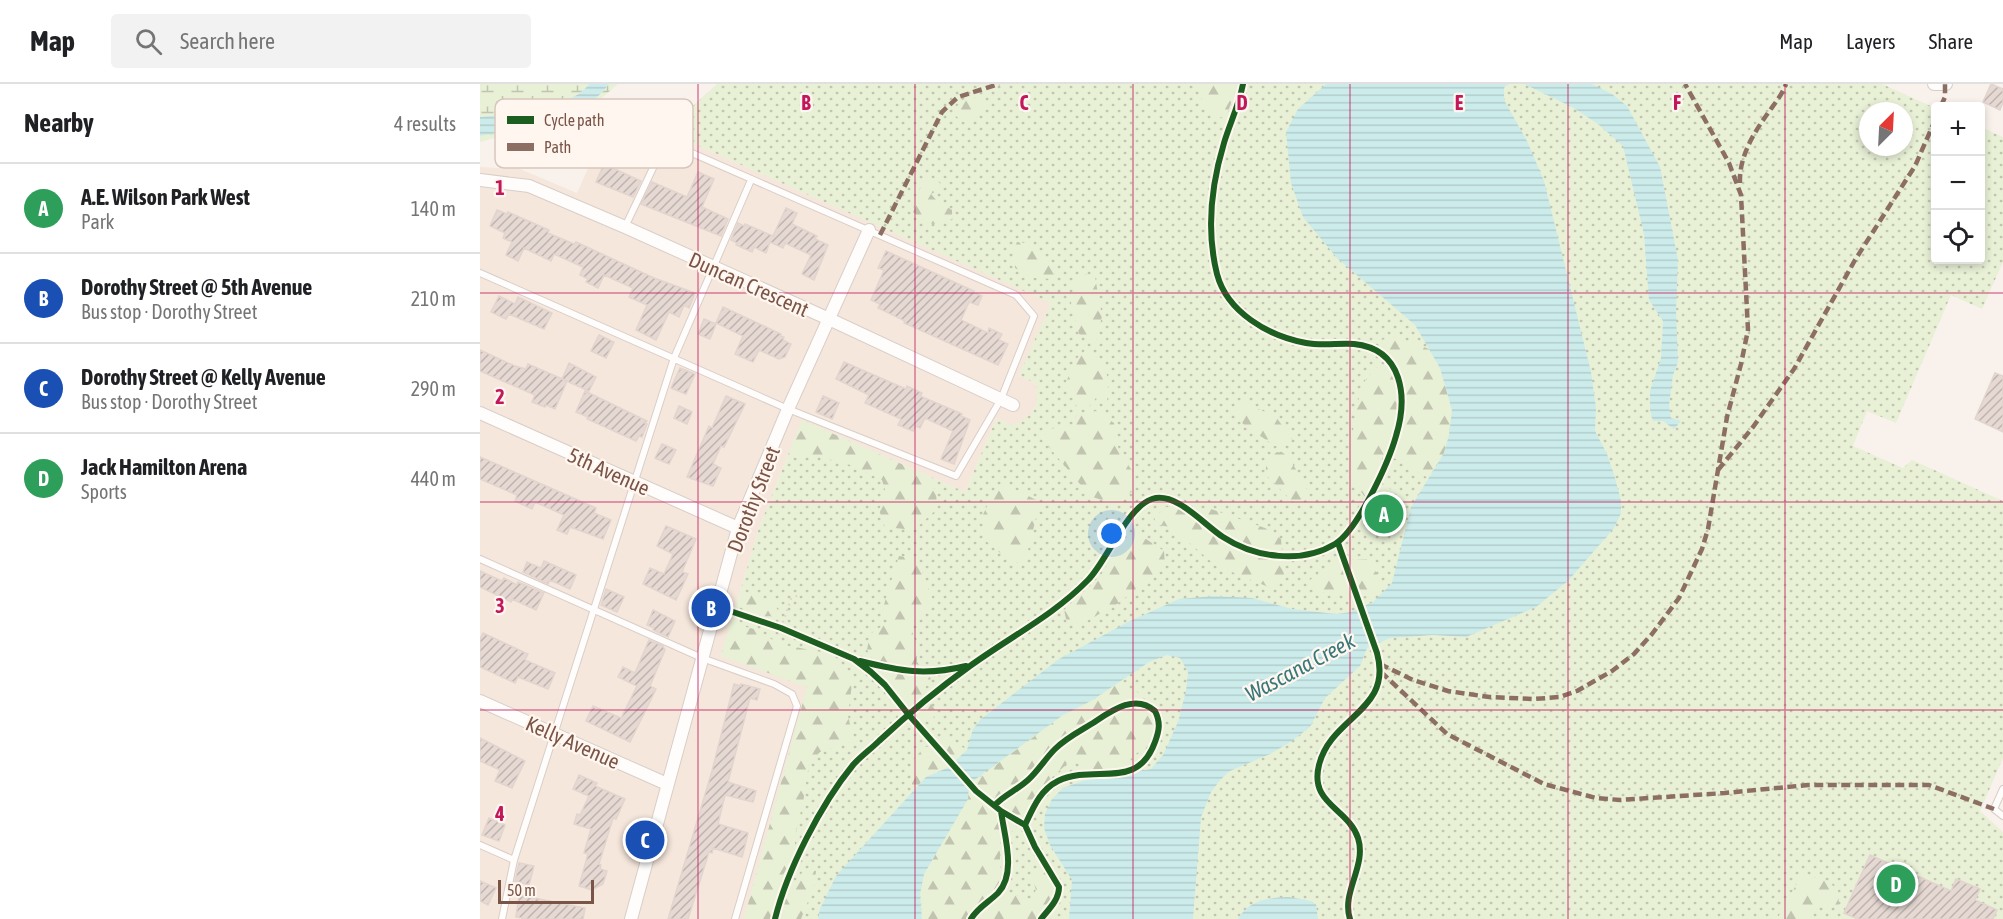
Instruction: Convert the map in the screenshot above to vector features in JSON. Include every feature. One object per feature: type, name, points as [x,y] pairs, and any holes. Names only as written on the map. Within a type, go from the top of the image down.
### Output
[{"type":"street","points":[[1934,84],[1946,84]]},
{"type":"street","name":"Duncan Crescent","points":[[480,180],[529,186],[829,319],[1014,405]]},
{"type":"street","name":"Dorothy Street","points":[[631,919],[738,528],[788,409],[869,230]]},
{"type":"street","name":"5th Avenue","points":[[480,413],[738,528]]},
{"type":"street","name":"Kelly Avenue","points":[[480,701],[667,784]]},
{"type":"lane","points":[[480,273],[788,409],[956,476],[1001,399],[1034,316],[1016,295],[693,154]]},
{"type":"lane","points":[[625,227],[653,168]]},
{"type":"lane","points":[[502,919],[514,860],[592,609],[674,358],[751,180]]},
{"type":"lane","points":[[480,559],[702,658],[774,684],[792,694],[797,706],[735,919]]},
{"type":"lane","points":[[2003,789],[1994,809],[2003,816]]},
{"type":"lane","points":[[480,845],[514,860]]},
{"type":"path","points":[[780,628],[791,599],[800,594]]},
{"type":"shaded area","points":[[693,143],[1052,303],[1019,375],[1036,384],[1038,401],[1029,418],[1013,425],[996,419],[965,492],[802,420],[759,528],[721,656],[808,687],[744,919],[480,919],[480,167],[520,169],[577,193],[588,168],[693,168]]},
{"type":"green space","points":[[480,84],[589,84],[570,99],[495,99],[495,115],[480,117]]},
{"type":"green space","points":[[609,84],[618,84],[600,99],[594,99]]},
{"type":"green space","points":[[717,84],[1882,84],[1931,106],[1931,264],[1985,264],[1985,129],[2003,137],[2003,262],[1982,309],[1951,295],[1896,423],[1867,411],[1853,446],[1903,468],[1912,460],[2003,501],[2003,758],[1980,811],[2003,832],[2003,919],[744,919],[807,687],[721,656],[759,528],[802,420],[965,492],[996,419],[1013,425],[1026,418],[1034,409],[1037,399],[1036,384],[1019,375],[1051,303],[693,143],[693,106]]},
{"type":"green space","points":[[1199,84],[1238,84],[1226,117],[1216,118],[1203,105]]},
{"type":"green space","points":[[982,97],[987,105],[978,117],[963,122],[956,116],[955,108],[964,99]]},
{"type":"green space","points":[[495,133],[495,138],[480,142],[480,136]]},
{"type":"green space","points":[[929,176],[940,183],[939,190],[931,194],[937,201],[952,210],[952,219],[931,224],[913,212],[921,186]]},
{"type":"green space","points":[[1017,242],[1026,243],[1056,268],[1053,279],[1035,278],[1015,268],[1013,251]]},
{"type":"green space","points":[[1087,274],[1095,277],[1102,316],[1096,342],[1079,334],[1071,303],[1076,278]]},
{"type":"green space","points":[[1396,337],[1429,349],[1440,368],[1452,410],[1449,435],[1444,453],[1428,478],[1384,454],[1379,467],[1392,493],[1373,508],[1351,478],[1351,441],[1361,386],[1375,368],[1395,365],[1381,340]]},
{"type":"green space","points":[[1087,349],[1104,366],[1108,379],[1107,403],[1096,398],[1087,409],[1078,409],[1066,382],[1077,358]]},
{"type":"green space","points":[[1244,402],[1276,417],[1292,439],[1275,446],[1243,424],[1236,412]]},
{"type":"green space","points":[[1096,411],[1114,423],[1119,452],[1133,472],[1133,491],[1113,504],[1090,496],[1043,440],[1048,429],[1072,426],[1076,416]]},
{"type":"green space","points":[[802,420],[924,474],[936,491],[937,509],[914,530],[885,527],[879,510],[886,493],[882,480],[854,466],[817,456],[787,458]]},
{"type":"green space","points":[[1277,452],[1287,454],[1306,487],[1309,499],[1295,504],[1265,474],[1267,460]]},
{"type":"green space","points":[[1009,486],[1040,502],[1025,562],[1011,562],[986,541],[982,517],[996,487]]},
{"type":"green space","points":[[1166,507],[1211,509],[1265,528],[1281,539],[1284,576],[1273,589],[1215,565],[1171,527],[1158,525],[1154,518]]},
{"type":"green space","points":[[1137,533],[1164,551],[1165,567],[1117,604],[1085,622],[1067,623],[1064,610],[1097,582],[1115,551],[1127,537]]},
{"type":"green space","points":[[899,556],[917,559],[934,603],[910,626],[917,645],[917,662],[931,679],[923,691],[935,710],[933,721],[917,718],[867,650],[870,634],[888,622],[883,608]]},
{"type":"green space","points":[[1370,559],[1381,584],[1373,597],[1321,592],[1310,580],[1334,561]]},
{"type":"green space","points":[[740,590],[772,601],[781,615],[762,616],[741,607],[737,602]]},
{"type":"green space","points":[[730,623],[758,630],[779,644],[821,652],[853,675],[848,716],[854,741],[820,752],[809,764],[796,831],[794,854],[783,875],[783,887],[793,884],[805,869],[816,871],[815,884],[801,919],[744,919],[807,687],[721,656]]},
{"type":"green space","points":[[1119,683],[1141,694],[1155,717],[1160,732],[1156,747],[1138,752],[1131,759],[1123,775],[1111,777],[1075,779],[1076,769],[1082,764],[1070,761],[1046,783],[1043,800],[1033,819],[1018,817],[1009,839],[1000,842],[1000,880],[1008,893],[1030,900],[1036,890],[1030,870],[1042,867],[1051,880],[1058,898],[1056,919],[922,919],[920,894],[924,874],[968,799],[969,785],[1063,715]]},
{"type":"green space","points":[[948,738],[967,750],[947,768],[926,777],[912,792],[912,761],[924,748]]},
{"type":"green space","points":[[1801,876],[1823,879],[1838,889],[1839,906],[1829,906],[1818,902],[1809,919],[1777,919]]},
{"type":"water","points":[[589,84],[609,84],[594,99],[570,99]]},
{"type":"water","name":"Wascana Creek","points":[[1326,84],[1509,84],[1504,87],[1504,100],[1527,141],[1544,181],[1591,372],[1596,408],[1595,431],[1607,454],[1621,501],[1621,513],[1614,528],[1568,581],[1536,607],[1466,637],[1433,635],[1390,638],[1367,648],[1360,666],[1325,698],[1310,727],[1270,754],[1230,771],[1221,779],[1211,792],[1201,817],[1193,919],[1069,919],[1072,880],[1050,845],[1044,828],[1045,814],[1052,799],[1063,788],[1085,780],[1151,769],[1163,755],[1178,722],[1188,672],[1180,658],[1167,655],[1149,662],[1091,701],[1063,715],[969,784],[968,799],[924,874],[920,894],[922,919],[818,919],[820,909],[836,876],[926,777],[947,768],[967,750],[973,729],[981,719],[1059,659],[1128,622],[1179,599],[1214,596],[1252,598],[1292,609],[1336,614],[1351,612],[1373,602],[1392,583],[1411,507],[1444,453],[1452,410],[1440,368],[1415,325],[1337,258],[1303,217],[1291,183],[1286,132],[1298,109]]},
{"type":"water","points":[[1524,84],[1592,84],[1612,94],[1627,106],[1660,167],[1678,260],[1676,311],[1678,362],[1673,375],[1669,405],[1671,418],[1681,421],[1674,429],[1663,421],[1653,421],[1650,410],[1650,391],[1661,358],[1663,321],[1649,300],[1644,234],[1623,146],[1598,124],[1572,107]]},
{"type":"water","points":[[495,115],[495,133],[480,136],[480,117]]},
{"type":"water","points":[[1288,897],[1316,904],[1318,919],[1238,919],[1248,908],[1260,901]]},
{"type":"building","points":[[1991,84],[2003,89],[2003,102],[2000,110],[1983,102]]},
{"type":"building","points":[[602,168],[613,168],[641,181],[633,197],[596,182]]},
{"type":"building","points":[[698,172],[714,179],[702,207],[728,219],[721,236],[641,204],[652,182],[687,197]]},
{"type":"building","points":[[786,208],[797,213],[792,224],[817,236],[815,239],[828,245],[814,280],[802,274],[811,255],[785,243],[783,248],[770,242],[766,253],[754,247],[752,252],[736,245],[737,243],[731,240],[738,223],[773,236]]},
{"type":"building","points":[[497,210],[507,214],[508,212],[549,230],[548,233],[574,244],[576,242],[654,278],[695,293],[689,308],[684,305],[679,317],[669,312],[656,340],[636,330],[647,305],[629,297],[633,288],[604,275],[598,288],[586,282],[588,279],[580,275],[583,267],[554,254],[551,261],[524,248],[518,261],[506,255],[512,242],[503,238],[505,233],[490,226]]},
{"type":"building","points":[[886,251],[982,296],[978,305],[969,302],[961,320],[988,333],[989,328],[1002,334],[999,340],[1008,344],[998,365],[904,323],[905,321],[878,308],[880,304],[871,300],[884,270],[878,268]]},
{"type":"building","points":[[499,296],[515,304],[518,297],[552,313],[544,329],[509,314],[506,319],[491,312]]},
{"type":"building","points":[[723,307],[781,334],[780,336],[784,337],[783,340],[791,344],[785,357],[779,359],[759,350],[753,362],[735,354],[743,336],[716,323]]},
{"type":"building","points":[[704,319],[716,324],[710,339],[698,334]]},
{"type":"building","points":[[599,335],[614,342],[606,358],[591,351]]},
{"type":"building","points":[[480,350],[515,366],[526,369],[528,364],[567,381],[555,409],[532,402],[535,395],[480,371]]},
{"type":"building","points":[[844,362],[906,389],[907,386],[922,393],[920,396],[962,414],[961,416],[970,420],[954,464],[941,459],[953,431],[925,418],[920,428],[916,426],[913,431],[898,425],[901,419],[865,403],[869,395],[836,379]]},
{"type":"building","points":[[569,363],[596,377],[589,391],[562,379]]},
{"type":"building","points":[[680,368],[695,374],[686,394],[671,388]]},
{"type":"building","points":[[1995,373],[2003,376],[2003,432],[1975,419]]},
{"type":"building","points":[[585,391],[647,421],[642,437],[639,436],[636,441],[576,412]]},
{"type":"building","points":[[726,396],[745,404],[713,464],[721,468],[713,486],[687,477],[709,426],[712,428]]},
{"type":"building","points":[[823,396],[839,403],[832,419],[816,412]]},
{"type":"building","points":[[679,406],[692,412],[687,424],[674,418]]},
{"type":"building","points":[[662,444],[676,450],[669,464],[655,458]]},
{"type":"building","points":[[480,457],[596,508],[594,513],[611,520],[603,539],[570,527],[567,534],[557,530],[564,515],[535,502],[532,509],[515,501],[517,495],[480,479]]},
{"type":"building","points":[[666,526],[696,539],[682,572],[688,574],[676,600],[643,584],[650,568],[664,574],[673,554],[657,546]]},
{"type":"building","points":[[544,561],[576,575],[570,589],[550,580],[548,584],[523,572],[527,562],[541,568]]},
{"type":"building","points":[[480,571],[502,581],[504,578],[517,585],[518,582],[544,593],[536,610],[512,599],[511,602],[480,587]]},
{"type":"building","points":[[606,589],[624,597],[617,612],[601,605]]},
{"type":"building","points":[[653,610],[675,621],[668,637],[647,625]]},
{"type":"building","points":[[483,633],[528,654],[525,660],[555,673],[548,689],[518,677],[515,683],[480,667],[480,639]]},
{"type":"building","points":[[649,640],[663,646],[665,650],[650,686],[656,689],[630,742],[586,721],[593,706],[621,718],[637,686],[618,677],[623,667],[635,673]]},
{"type":"building","points":[[734,684],[760,689],[757,700],[750,698],[728,782],[756,791],[753,802],[725,795],[718,824],[748,833],[742,857],[713,848],[712,853],[709,852],[688,919],[668,919],[712,771]]},
{"type":"building","points":[[480,738],[525,761],[512,788],[495,781],[500,770],[480,761]]},
{"type":"building","points":[[579,775],[597,783],[595,786],[625,799],[616,819],[613,818],[599,864],[600,869],[607,871],[603,884],[592,890],[579,886],[588,854],[584,853],[591,829],[574,824],[577,814],[580,815],[589,796],[573,789]]},
{"type":"building","points":[[489,818],[505,825],[499,841],[482,835]]},
{"type":"building","points":[[1870,855],[1951,891],[1956,879],[1980,889],[1975,900],[1997,910],[1993,919],[1858,919],[1844,913]]},
{"type":"building","points":[[519,863],[534,866],[529,885],[515,881]]},
{"type":"building","points":[[480,881],[496,888],[488,905],[480,901]]},
{"type":"building","points":[[519,895],[585,908],[583,919],[516,917]]},
{"type":"marked path","points":[[880,235],[942,112],[958,97],[999,84]]},
{"type":"marked path","points":[[1380,664],[1413,680],[1448,691],[1489,697],[1534,699],[1560,697],[1577,691],[1612,671],[1634,654],[1679,598],[1702,549],[1708,529],[1727,417],[1748,330],[1741,195],[1729,163],[1685,84]]},
{"type":"marked path","points":[[1740,183],[1740,173],[1748,146],[1786,84]]},
{"type":"marked path","points":[[1943,102],[1945,84]]},
{"type":"marked path","points":[[1718,470],[1753,427],[1794,369],[1855,260],[1915,166],[1931,129]]},
{"type":"marked path","points":[[1381,672],[1447,734],[1544,784],[1596,798],[1620,800],[1808,785],[1929,785],[1994,809]]},
{"type":"cycle path","points":[[775,919],[780,900],[806,838],[853,765],[946,684],[1075,593],[1095,571],[1126,523],[1143,504],[1152,499],[1171,500],[1180,504],[1215,532],[1249,550],[1264,554],[1293,556],[1308,554],[1335,544],[1353,525],[1372,494],[1387,461],[1400,421],[1401,391],[1392,365],[1383,355],[1370,348],[1354,344],[1306,343],[1277,335],[1240,311],[1222,288],[1217,274],[1211,225],[1213,192],[1226,136],[1243,84]]},
{"type":"cycle path","points":[[1338,543],[1377,653],[1380,672],[1376,688],[1369,701],[1335,735],[1326,748],[1319,765],[1317,778],[1319,789],[1324,797],[1346,819],[1358,838],[1359,859],[1349,899],[1350,919]]},
{"type":"cycle path","points":[[718,607],[781,628],[854,659],[885,685],[976,791],[1001,811],[1025,825],[1035,847],[1059,887],[1055,900],[1041,919]]},
{"type":"cycle path","points":[[860,661],[913,671],[938,671],[966,666]]},
{"type":"cycle path","points":[[995,805],[1028,780],[1059,745],[1115,709],[1139,704],[1155,711],[1159,723],[1155,742],[1147,757],[1137,767],[1126,772],[1086,774],[1058,781],[1042,794],[1025,825]]},
{"type":"cycle path","points":[[971,919],[998,893],[1007,875],[1008,854],[1001,811]]},
{"type":"place","name":"A.E. Wilson Park West","points":[[1384,514]]},
{"type":"place","name":"Dorothy Street @ 5th Avenue","points":[[711,608]]},
{"type":"place","name":"Dorothy Street @ Kelly Avenue","points":[[645,840]]},
{"type":"place","name":"Jack Hamilton Arena","points":[[1896,884]]}]
